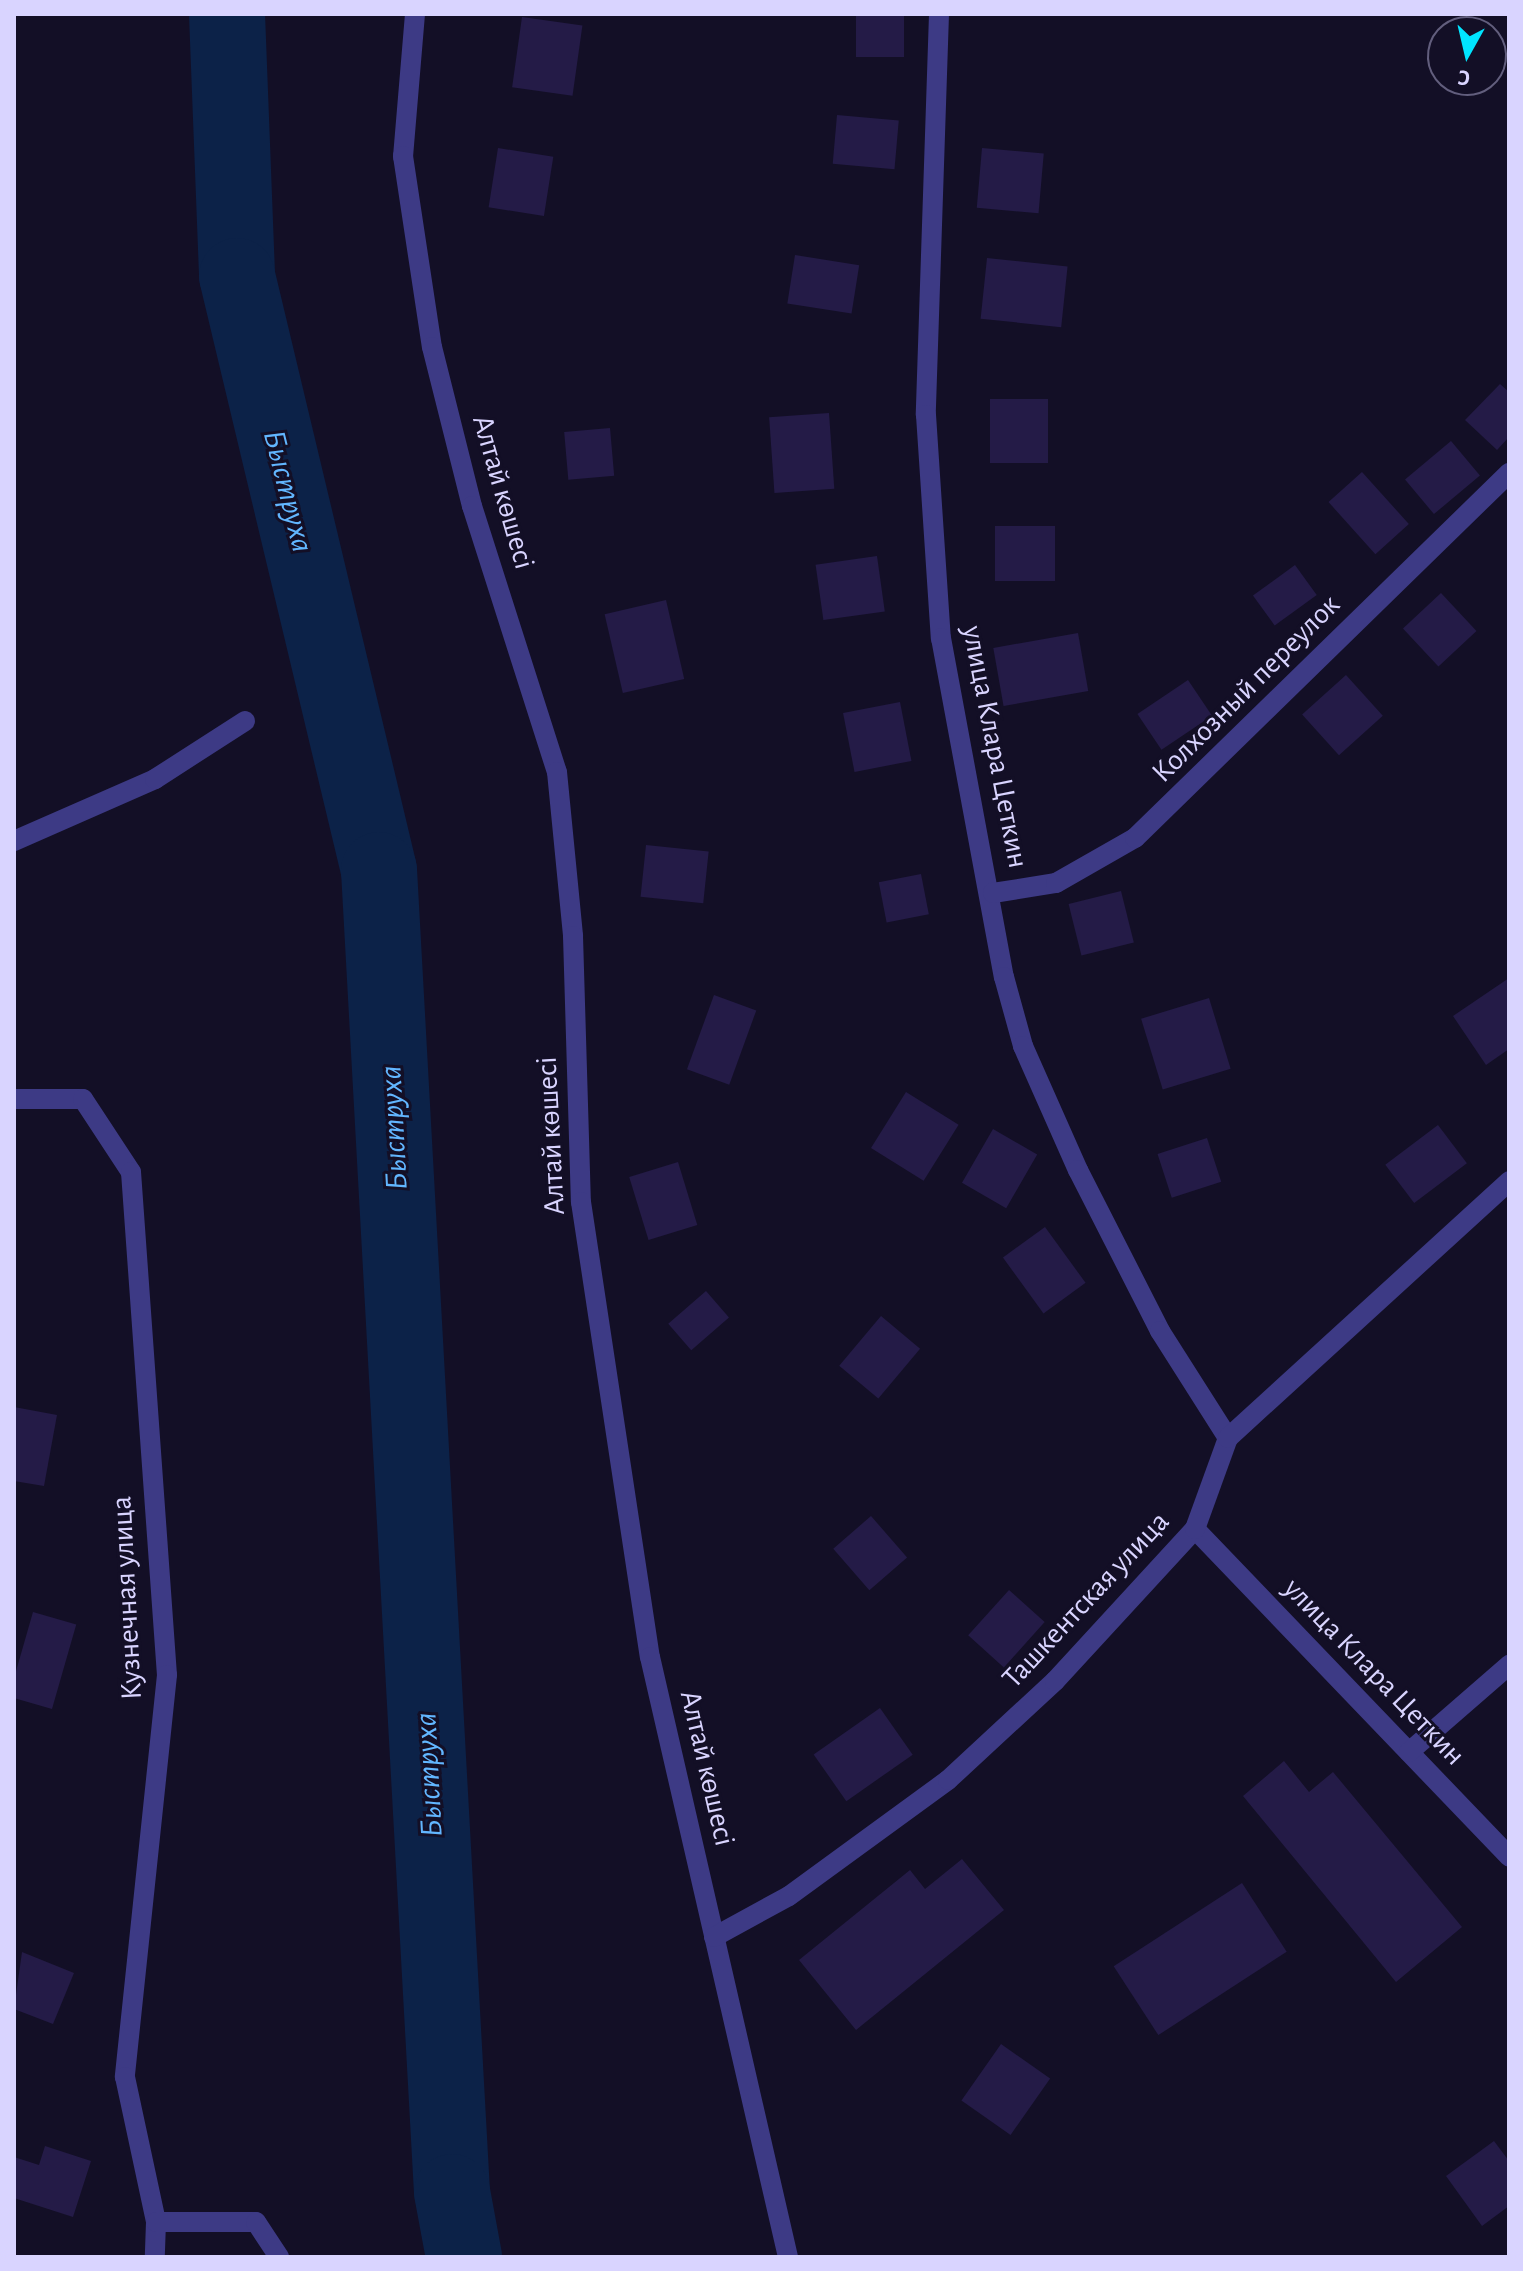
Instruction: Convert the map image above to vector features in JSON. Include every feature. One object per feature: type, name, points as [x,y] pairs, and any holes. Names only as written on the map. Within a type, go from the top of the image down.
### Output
[{"type":"street","name":"Алтай көшесі","points":[[415,14],[403,156],[432,347],[472,506],[557,772],[573,936],[581,1202],[650,1657],[788,2257]]},
{"type":"street","name":"улица Клара Цеткин","points":[[939,14],[926,415],[941,638],[1023,1046],[1160,1331],[1228,1438]]},
{"type":"street","name":"Колхозный переулок","points":[[993,893],[1056,883],[1135,838],[1509,473]]},
{"type":"street","points":[[14,841],[155,779],[245,721]]},
{"type":"street","name":"Кузнечная улица","points":[[14,1099],[83,1099],[131,1172],[167,1675],[125,2077],[156,2222],[155,2257]]},
{"type":"street","name":"Ташкентская улица","points":[[714,1937],[789,1896],[948,1780],[1055,1681],[1195,1529],[1228,1438],[1509,1181]]},
{"type":"street","name":"улица Клара Цеткин","points":[[1195,1529],[1509,1857]]},
{"type":"street","points":[[1409,1752],[1509,1665]]},
{"type":"street","points":[[156,2222],[256,2222],[279,2257]]},
{"type":"building","points":[[856,14],[904,14],[904,57],[856,57]]},
{"type":"building","points":[[522,17],[582,25],[573,96],[512,87]]},
{"type":"building","points":[[837,115],[899,120],[894,169],[833,164]]},
{"type":"building","points":[[498,148],[553,157],[544,216],[489,207]]},
{"type":"building","points":[[982,148],[1044,153],[1039,213],[977,208]]},
{"type":"building","points":[[795,255],[859,265],[852,314],[787,303]]},
{"type":"building","points":[[987,258],[1068,266],[1061,327],[981,319]]},
{"type":"building","points":[[1500,384],[1509,392],[1509,437],[1497,450],[1465,420]]},
{"type":"building","points":[[990,399],[1048,399],[1048,463],[990,463]]},
{"type":"building","points":[[829,413],[834,489],[774,493],[769,417]]},
{"type":"building","points":[[610,428],[614,476],[568,480],[564,432]]},
{"type":"building","points":[[1451,441],[1480,475],[1434,514],[1405,480]]},
{"type":"building","points":[[1362,472],[1409,524],[1375,554],[1329,502]]},
{"type":"building","points":[[995,526],[1055,526],[1055,581],[995,581]]},
{"type":"building","points":[[877,556],[885,611],[823,620],[816,565]]},
{"type":"building","points":[[1295,565],[1317,595],[1275,625],[1253,596]]},
{"type":"building","points":[[1441,593],[1476,631],[1438,666],[1403,628]]},
{"type":"building","points":[[666,600],[684,679],[623,693],[605,614]]},
{"type":"building","points":[[1078,633],[1088,691],[1004,706],[993,648]]},
{"type":"building","points":[[1346,675],[1383,716],[1339,755],[1302,714]]},
{"type":"building","points":[[1188,680],[1212,716],[1161,750],[1137,714]]},
{"type":"building","points":[[900,702],[911,761],[855,772],[843,713]]},
{"type":"building","points":[[646,845],[709,852],[703,903],[641,897]]},
{"type":"building","points":[[921,874],[929,914],[887,922],[879,882]]},
{"type":"building","points":[[1121,891],[1134,942],[1081,955],[1069,904]]},
{"type":"building","points":[[1509,978],[1509,1049],[1486,1065],[1453,1016]]},
{"type":"building","points":[[714,995],[756,1010],[729,1085],[687,1069]]},
{"type":"building","points":[[1209,998],[1231,1069],[1163,1090],[1141,1019]]},
{"type":"building","points":[[906,1092],[959,1125],[924,1181],[871,1148]]},
{"type":"building","points":[[1438,1125],[1467,1163],[1414,1203],[1385,1165]]},
{"type":"building","points":[[993,1129],[1037,1154],[1006,1208],[962,1183]]},
{"type":"building","points":[[1207,1138],[1221,1182],[1172,1198],[1158,1154]]},
{"type":"building","points":[[678,1162],[697,1225],[649,1240],[629,1177]]},
{"type":"building","points":[[1045,1227],[1086,1283],[1043,1313],[1003,1258]]},
{"type":"building","points":[[706,1291],[729,1317],[691,1350],[668,1324]]},
{"type":"building","points":[[881,1316],[920,1349],[878,1399],[839,1366]]},
{"type":"building","points":[[14,1407],[57,1415],[44,1486],[14,1481]]},
{"type":"building","points":[[871,1516],[907,1558],[869,1590],[833,1549]]},
{"type":"building","points":[[1009,1590],[1045,1622],[1004,1667],[968,1635]]},
{"type":"building","points":[[33,1612],[76,1624],[52,1709],[14,1698],[14,1678]]},
{"type":"building","points":[[880,1708],[913,1755],[846,1801],[814,1754]]},
{"type":"building","points":[[1284,1761],[1309,1792],[1333,1772],[1462,1927],[1396,1982],[1243,1796]]},
{"type":"building","points":[[962,1859],[1004,1910],[856,2030],[799,1960],[910,1870],[925,1889]]},
{"type":"building","points":[[1242,1883],[1287,1952],[1158,2035],[1114,1966]]},
{"type":"building","points":[[22,1952],[74,1973],[53,2024],[14,2009]]},
{"type":"building","points":[[1001,2044],[1050,2078],[1011,2135],[961,2101]]},
{"type":"building","points":[[1494,2141],[1509,2161],[1509,2206],[1482,2226],[1446,2176]]},
{"type":"building","points":[[45,2146],[91,2161],[73,2217],[14,2198],[14,2157],[39,2165]]},
{"type":"waterway","name":"Быструха","points":[[227,14],[237,276],[379,870],[452,2192],[464,2257]]}]
